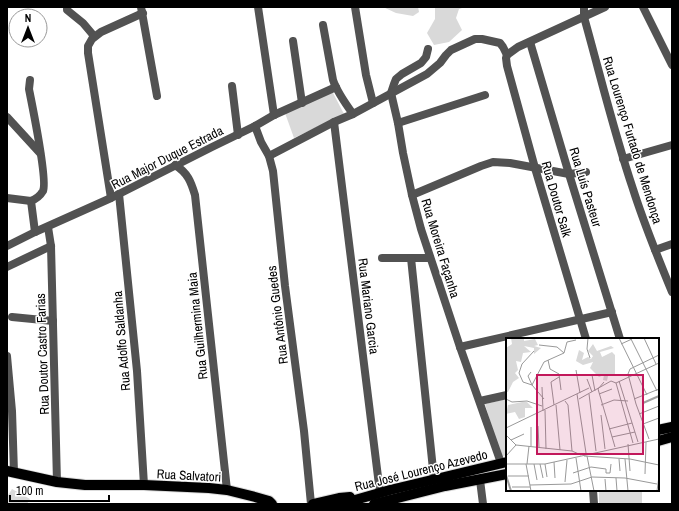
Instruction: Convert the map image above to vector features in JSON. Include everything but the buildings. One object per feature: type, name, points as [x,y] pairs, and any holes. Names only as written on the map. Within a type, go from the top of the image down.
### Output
[{"type":"main road","points":[[659,430],[672,427]]},
{"type":"main road","points":[[659,441],[672,437]]},
{"type":"main road","name":"Rua José Lourenço Azevedo","points":[[376,497],[434,479],[504,462]]},
{"type":"main road","name":"Rua Salvatori","points":[[10,472],[57,482],[227,490],[255,496],[273,503]]},
{"type":"main road","name":"Rua José Lourenço Azevedo","points":[[341,504],[506,474]]},
{"type":"main road","points":[[312,504],[339,498],[376,497]]},
{"type":"street","points":[[67,7],[66,10],[83,23],[94,36]]},
{"type":"street","points":[[258,7],[274,115]]},
{"type":"street","points":[[355,7],[366,75],[373,103]]},
{"type":"street","points":[[584,7],[584,17]]},
{"type":"street","points":[[269,156],[334,122],[353,114],[427,74],[440,63],[451,50],[475,39],[500,43],[507,54],[518,47],[605,7]]},
{"type":"street","points":[[643,7],[672,65]]},
{"type":"street","points":[[111,198],[88,46],[94,36],[142,10],[157,96]]},
{"type":"street","name":"Rua Lourenço Furtado de Mendonça","points":[[584,17],[623,159],[655,250],[672,292]]},
{"type":"street","points":[[323,25],[332,74],[336,87],[344,102],[353,114]]},
{"type":"street","points":[[293,41],[302,103]]},
{"type":"street","name":"Rua Luís Pasteur","points":[[530,42],[620,338]]},
{"type":"street","points":[[391,93],[396,79],[421,63],[426,57],[428,49]]},
{"type":"street","name":"Rua Doutor Salk","points":[[507,54],[507,66],[535,168],[586,338]]},
{"type":"street","points":[[7,198],[31,201],[38,197],[43,191],[44,186],[41,154],[29,89],[30,80]]},
{"type":"street","points":[[232,86],[238,135]]},
{"type":"street","name":"Rua Major Duque Estrada","points":[[7,246],[111,198],[238,135],[274,115],[336,87]]},
{"type":"street","name":"Rua Moreira Façanha","points":[[391,93],[412,195],[421,230],[460,347],[504,462]]},
{"type":"street","points":[[398,123],[485,95]]},
{"type":"street","points":[[7,116],[41,154]]},
{"type":"street","name":"Rua Mariano Garcia","points":[[334,122],[376,497]]},
{"type":"street","name":"Rua Antônio Guedes","points":[[255,126],[269,156],[273,171],[285,286],[312,504]]},
{"type":"street","points":[[623,159],[672,145]]},
{"type":"street","points":[[412,195],[493,162],[502,162],[569,174],[586,172]]},
{"type":"street","name":"Rua Guilhermina Maia","points":[[176,165],[182,169],[190,181],[195,195],[227,490]]},
{"type":"street","name":"Rua Adolfo Saldanha","points":[[119,194],[137,371],[144,485]]},
{"type":"street","points":[[31,201],[35,232]]},
{"type":"street","name":"Rua Doutor Castro Farias","points":[[48,227],[51,246],[57,482]]},
{"type":"street","points":[[655,250],[672,244]]},
{"type":"street","points":[[7,267],[51,246]]},
{"type":"street","points":[[382,258],[430,258]]},
{"type":"street","points":[[411,258],[434,479]]},
{"type":"street","points":[[460,347],[612,312]]},
{"type":"street","points":[[12,317],[53,321]]},
{"type":"street","points":[[7,356],[12,411],[10,472]]},
{"type":"street","points":[[480,401],[506,395]]},
{"type":"street","points":[[480,480],[483,504]]},
{"type":"street","points":[[593,491],[594,504]]},
{"type":"shaded area","points":[[383,7],[418,7],[419,12],[413,16],[396,13]]},
{"type":"shaded area","points":[[435,7],[465,7],[459,9],[456,18],[462,30],[449,42],[434,45],[427,33],[435,19]]},
{"type":"shaded area","points":[[332,91],[344,114],[294,138],[285,113]]},
{"type":"shaded area","points":[[506,399],[506,455],[501,457],[485,404]]},
{"type":"shaded area","points":[[12,489],[30,499],[27,504],[7,504],[7,497]]},
{"type":"shaded area","points":[[599,491],[642,491],[642,504],[599,504]]}]
